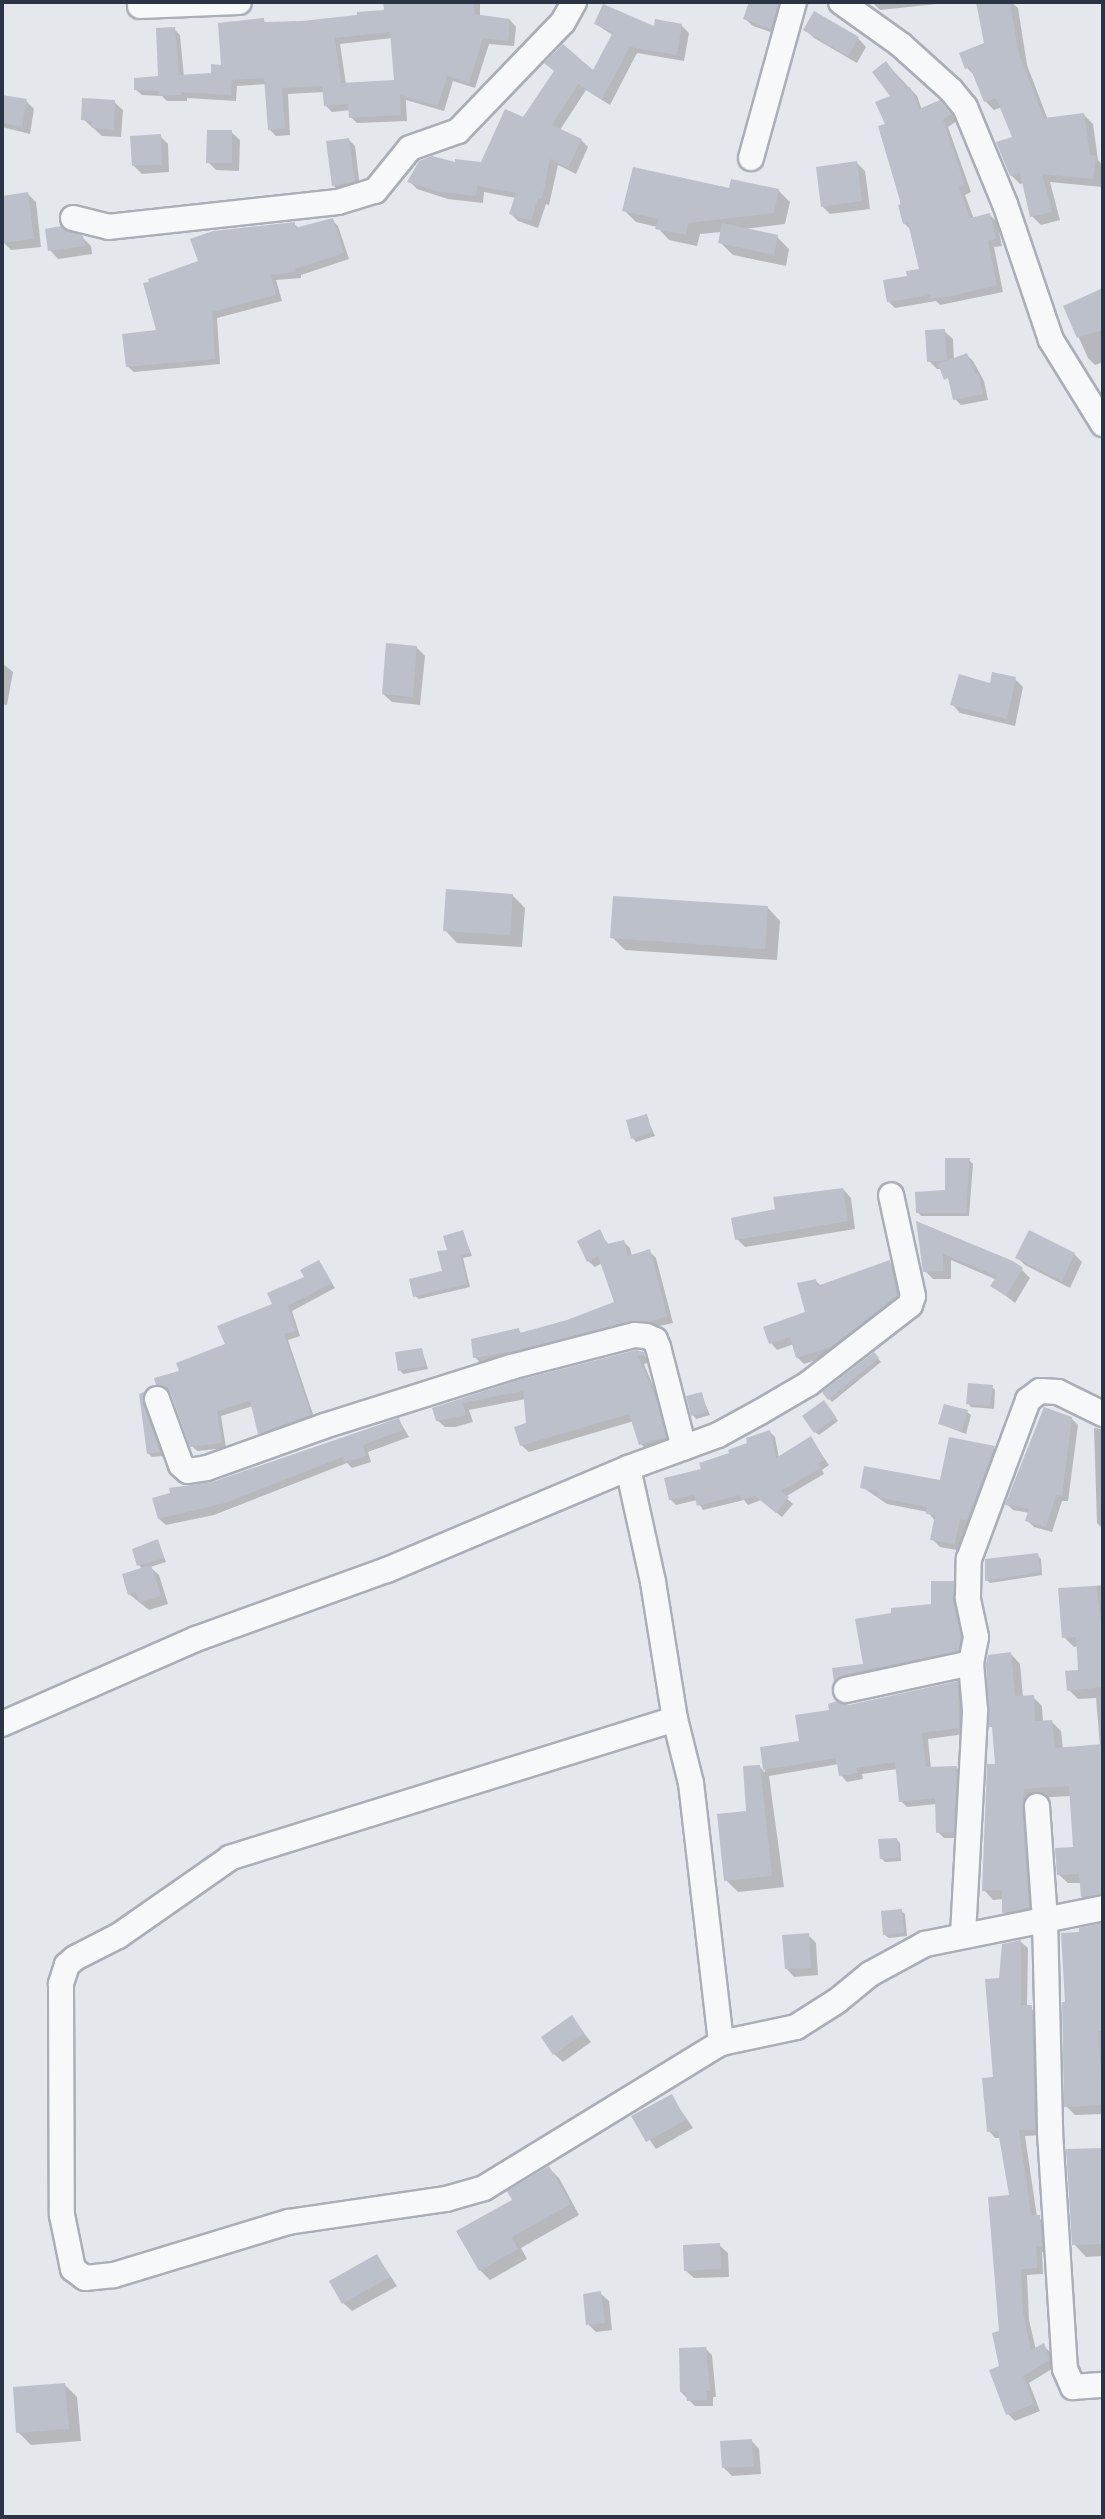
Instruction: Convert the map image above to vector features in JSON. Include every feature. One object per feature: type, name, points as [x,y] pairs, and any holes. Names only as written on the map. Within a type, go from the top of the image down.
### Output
[{"type":"street","points":[[140,6],[239,2]]},
{"type":"street","points":[[73,218],[108,227],[338,202],[375,191],[410,148],[458,131],[563,22],[574,2]]},
{"type":"street","points":[[751,158],[794,2]]},
{"type":"street","points":[[841,2],[901,45],[951,90],[965,107],[1005,204],[1051,340],[1103,424]]},
{"type":"street","points":[[2,1724],[196,1639],[387,1570],[628,1468],[718,1435],[808,1384],[910,1305],[913,1296],[891,1195]]},
{"type":"street","points":[[157,1399],[181,1465],[188,1471],[197,1470],[511,1367],[623,1338],[646,1336],[655,1340],[658,1348],[684,1448]]},
{"type":"street","points":[[962,1935],[975,1710],[971,1663],[976,1637],[968,1598],[969,1559],[1028,1400],[1040,1391],[1058,1392],[1103,1414]]},
{"type":"street","points":[[628,1468],[653,1582],[675,1719],[691,1783],[721,2043]]},
{"type":"street","points":[[846,1690],[971,1663]]},
{"type":"street","points":[[675,1719],[230,1858],[118,1936],[75,1958],[67,1965],[61,1984],[62,2216],[73,2269],[85,2278],[114,2274],[288,2222],[446,2199],[484,2188],[721,2043],[796,2027],[837,2001],[870,1974],[925,1944],[1103,1908]]},
{"type":"street","points":[[1037,1806],[1045,1920],[1050,2132],[1066,2369],[1073,2387],[1103,2385]]},
{"type":"building","points":[[383,2],[474,2],[474,14],[510,19],[508,41],[483,38],[469,83],[447,76],[438,106],[400,95],[401,115],[349,118],[348,104],[324,106],[322,86],[282,88],[285,129],[268,130],[264,78],[232,80],[231,95],[181,92],[181,95],[159,96],[158,91],[134,90],[134,78],[158,76],[156,28],[175,27],[179,75],[211,73],[211,64],[221,65],[218,23],[264,18],[264,22],[302,21],[384,10]],"holes":[[[390,32],[394,80],[341,83],[335,38]]]},
{"type":"building","points":[[749,2],[779,2],[771,29],[743,19]]},
{"type":"building","points":[[976,2],[1010,2],[1019,54],[1044,118],[1084,113],[1090,155],[1096,156],[1093,179],[1042,174],[1052,212],[1030,217],[1020,173],[1010,176],[996,142],[1012,137],[996,98],[984,102],[970,67],[965,69],[959,53],[984,43]]},
{"type":"building","points":[[603,4],[654,26],[655,19],[682,24],[677,55],[630,47],[602,99],[578,84],[552,125],[582,139],[568,168],[550,159],[542,199],[538,198],[531,221],[509,214],[516,193],[477,186],[476,196],[440,192],[407,182],[419,161],[432,156],[455,162],[455,159],[481,162],[505,109],[523,117],[554,71],[544,63],[563,44],[593,70],[613,32],[594,24]]},
{"type":"building","points":[[814,11],[859,37],[848,56],[803,30]]},
{"type":"building","points":[[886,61],[907,89],[910,87],[919,109],[940,100],[951,114],[943,120],[965,185],[959,188],[970,218],[990,213],[996,239],[988,241],[997,285],[952,296],[931,299],[930,295],[887,302],[883,280],[907,276],[906,271],[919,269],[908,223],[903,224],[898,205],[901,204],[878,126],[885,124],[875,102],[890,96],[872,72]]},
{"type":"building","points":[[2,95],[27,99],[22,127],[2,123]]},
{"type":"building","points":[[82,98],[115,100],[114,130],[92,128],[92,121],[81,120]]},
{"type":"building","points":[[207,130],[232,130],[232,163],[206,163]]},
{"type":"building","points":[[161,134],[162,165],[132,166],[130,136]]},
{"type":"building","points":[[349,138],[355,181],[332,186],[326,141]]},
{"type":"building","points":[[857,161],[862,201],[821,207],[816,167]]},
{"type":"building","points":[[633,167],[729,188],[731,179],[779,189],[774,213],[688,223],[686,235],[655,229],[658,219],[622,211]]},
{"type":"building","points":[[28,192],[34,239],[2,243],[2,196]]},
{"type":"building","points":[[333,218],[344,253],[295,269],[296,272],[271,275],[276,295],[212,312],[215,359],[126,367],[122,334],[156,330],[143,283],[198,261],[190,239],[213,231],[295,222],[295,228]]},
{"type":"building","points":[[722,223],[778,235],[774,255],[718,243]]},
{"type":"building","points":[[61,226],[83,236],[85,246],[48,251],[45,229]]},
{"type":"building","points":[[1103,288],[1103,330],[1077,338],[1063,306]]},
{"type":"building","points":[[945,329],[947,360],[927,362],[925,330]]},
{"type":"building","points":[[967,353],[975,374],[978,373],[983,394],[953,400],[948,378],[944,380],[938,364]]},
{"type":"building","points":[[386,643],[417,646],[413,697],[382,694]]},
{"type":"building","points":[[992,672],[1016,677],[1007,719],[950,705],[959,674],[990,683]]},
{"type":"building","points":[[446,889],[513,894],[510,935],[443,931]]},
{"type":"building","points":[[613,896],[768,906],[765,949],[610,938]]},
{"type":"building","points":[[647,1114],[652,1132],[631,1139],[626,1120]]},
{"type":"building","points":[[945,1158],[970,1158],[966,1213],[916,1213],[915,1192],[945,1190]]},
{"type":"building","points":[[843,1188],[848,1221],[735,1240],[731,1218],[775,1209],[773,1197]]},
{"type":"building","points":[[916,1221],[1013,1261],[1023,1268],[1006,1296],[990,1286],[997,1276],[943,1254],[943,1271],[923,1272]]},
{"type":"building","points":[[600,1229],[607,1244],[624,1240],[628,1256],[650,1249],[667,1316],[650,1322],[631,1321],[515,1351],[473,1358],[471,1339],[519,1328],[520,1333],[567,1320],[614,1302],[598,1256],[587,1262],[577,1241]]},
{"type":"building","points":[[463,1230],[470,1253],[460,1255],[467,1284],[413,1297],[409,1279],[442,1271],[437,1251],[447,1250],[443,1236]]},
{"type":"building","points":[[1029,1230],[1075,1253],[1062,1281],[1015,1258]]},
{"type":"building","points":[[319,1260],[332,1283],[288,1306],[296,1331],[284,1334],[311,1415],[258,1434],[250,1401],[217,1411],[222,1443],[190,1447],[171,1394],[166,1387],[156,1385],[154,1378],[179,1371],[176,1363],[225,1344],[217,1326],[272,1304],[267,1293],[304,1277],[300,1270]]},
{"type":"building","points":[[890,1260],[897,1296],[831,1347],[796,1358],[790,1337],[769,1344],[763,1327],[805,1312],[797,1283],[816,1279],[817,1286]]},
{"type":"building","points":[[422,1348],[425,1366],[398,1371],[395,1352]]},
{"type":"building","points":[[636,1350],[644,1352],[645,1355],[638,1356],[657,1401],[666,1437],[639,1445],[629,1414],[520,1446],[514,1427],[526,1423],[523,1391],[463,1403],[466,1415],[436,1421],[432,1408],[515,1381]]},
{"type":"building","points":[[874,1352],[879,1358],[828,1400],[822,1392]]},
{"type":"building","points":[[968,1383],[993,1385],[990,1406],[966,1404]]},
{"type":"building","points":[[144,1392],[143,1404],[161,1452],[147,1454],[139,1394]]},
{"type":"building","points":[[702,1392],[707,1412],[691,1416],[686,1396]]},
{"type":"building","points":[[824,1400],[836,1417],[814,1433],[802,1416]]},
{"type":"building","points":[[944,1404],[968,1410],[962,1431],[938,1424]]},
{"type":"building","points":[[1044,1407],[1072,1417],[1062,1496],[1056,1495],[1046,1527],[1025,1521],[1029,1509],[1005,1505]]},
{"type":"building","points":[[399,1418],[403,1430],[363,1445],[366,1456],[344,1463],[343,1457],[225,1503],[158,1519],[152,1498],[170,1493],[169,1488],[212,1482]]},
{"type":"building","points":[[770,1430],[776,1458],[811,1436],[825,1460],[818,1464],[821,1468],[781,1491],[789,1497],[776,1513],[755,1496],[741,1500],[740,1495],[697,1506],[694,1495],[669,1500],[664,1478],[701,1469],[699,1463],[729,1453],[728,1450],[747,1443],[746,1438]]},
{"type":"building","points":[[949,1437],[995,1446],[967,1520],[960,1519],[955,1544],[930,1540],[935,1515],[926,1514],[927,1507],[877,1497],[879,1492],[860,1488],[864,1466],[940,1480]]},
{"type":"building","points":[[158,1539],[164,1558],[137,1566],[132,1549]]},
{"type":"building","points":[[1038,1553],[1040,1572],[985,1581],[985,1559]]},
{"type":"building","points":[[151,1565],[161,1596],[139,1603],[136,1592],[128,1595],[122,1574]]},
{"type":"building","points":[[931,1581],[954,1581],[953,1601],[961,1637],[958,1651],[843,1675],[834,1682],[832,1668],[863,1664],[855,1619],[891,1613],[891,1608],[931,1604]]},
{"type":"building","points":[[1096,1586],[1103,1639],[1103,1687],[1067,1691],[1065,1671],[1078,1670],[1076,1637],[1062,1638],[1058,1588]]},
{"type":"building","points":[[1011,1652],[1015,1696],[1034,1695],[1035,1721],[1052,1720],[1055,1748],[1103,1744],[1103,1894],[1081,1897],[1079,1874],[1057,1875],[1055,1848],[1073,1847],[1069,1786],[1024,1789],[1022,1807],[1029,1908],[1002,1913],[1002,1890],[982,1891],[987,1764],[995,1764],[992,1727],[989,1727],[986,1664],[988,1655]]},
{"type":"building","points":[[958,1681],[959,1728],[922,1733],[926,1767],[957,1766],[954,1832],[936,1833],[935,1798],[899,1802],[895,1762],[856,1768],[858,1773],[839,1776],[836,1758],[763,1770],[760,1747],[799,1741],[795,1715],[829,1710],[828,1704],[837,1701],[849,1705]]},
{"type":"building","points":[[760,1765],[772,1876],[724,1881],[717,1814],[746,1811],[743,1766]]},
{"type":"building","points":[[897,1838],[899,1858],[880,1859],[878,1839]]},
{"type":"building","points":[[902,1909],[904,1933],[883,1935],[881,1911]]},
{"type":"building","points":[[1103,1923],[1103,2031],[1098,2031],[1103,2105],[1064,2107],[1062,2002],[1065,2002],[1061,1933],[1079,1932],[1079,1928]]},
{"type":"building","points":[[809,1933],[811,1968],[785,1969],[782,1935]]},
{"type":"building","points":[[1021,1940],[1021,2005],[1032,2005],[1035,2129],[1019,2130],[1031,2215],[1040,2215],[1042,2246],[1036,2246],[1037,2268],[1021,2269],[1023,2312],[1031,2350],[1044,2343],[1050,2360],[1023,2376],[1034,2404],[1006,2415],[989,2370],[999,2366],[992,2333],[999,2331],[988,2197],[1009,2195],[998,2131],[987,2132],[982,2078],[993,2077],[985,1979],[999,1978],[1002,1944]]},
{"type":"building","points":[[572,2015],[584,2033],[553,2055],[541,2037]]},
{"type":"building","points":[[672,2094],[686,2120],[646,2142],[631,2116]]},
{"type":"building","points":[[1103,2148],[1103,2244],[1072,2245],[1066,2149]]},
{"type":"building","points":[[549,2166],[571,2204],[512,2237],[518,2249],[479,2271],[456,2231],[512,2200],[507,2191]]},
{"type":"building","points":[[720,2243],[721,2269],[684,2271],[683,2245]]},
{"type":"building","points":[[377,2254],[390,2277],[342,2304],[329,2281]]},
{"type":"building","points":[[601,2291],[605,2323],[586,2325],[583,2294]]},
{"type":"building","points":[[706,2347],[710,2391],[707,2391],[707,2400],[687,2401],[686,2392],[680,2392],[679,2348]]},
{"type":"building","points":[[65,2383],[69,2429],[16,2433],[13,2387]]},
{"type":"building","points":[[752,2439],[754,2466],[722,2468],[720,2441]]}]
